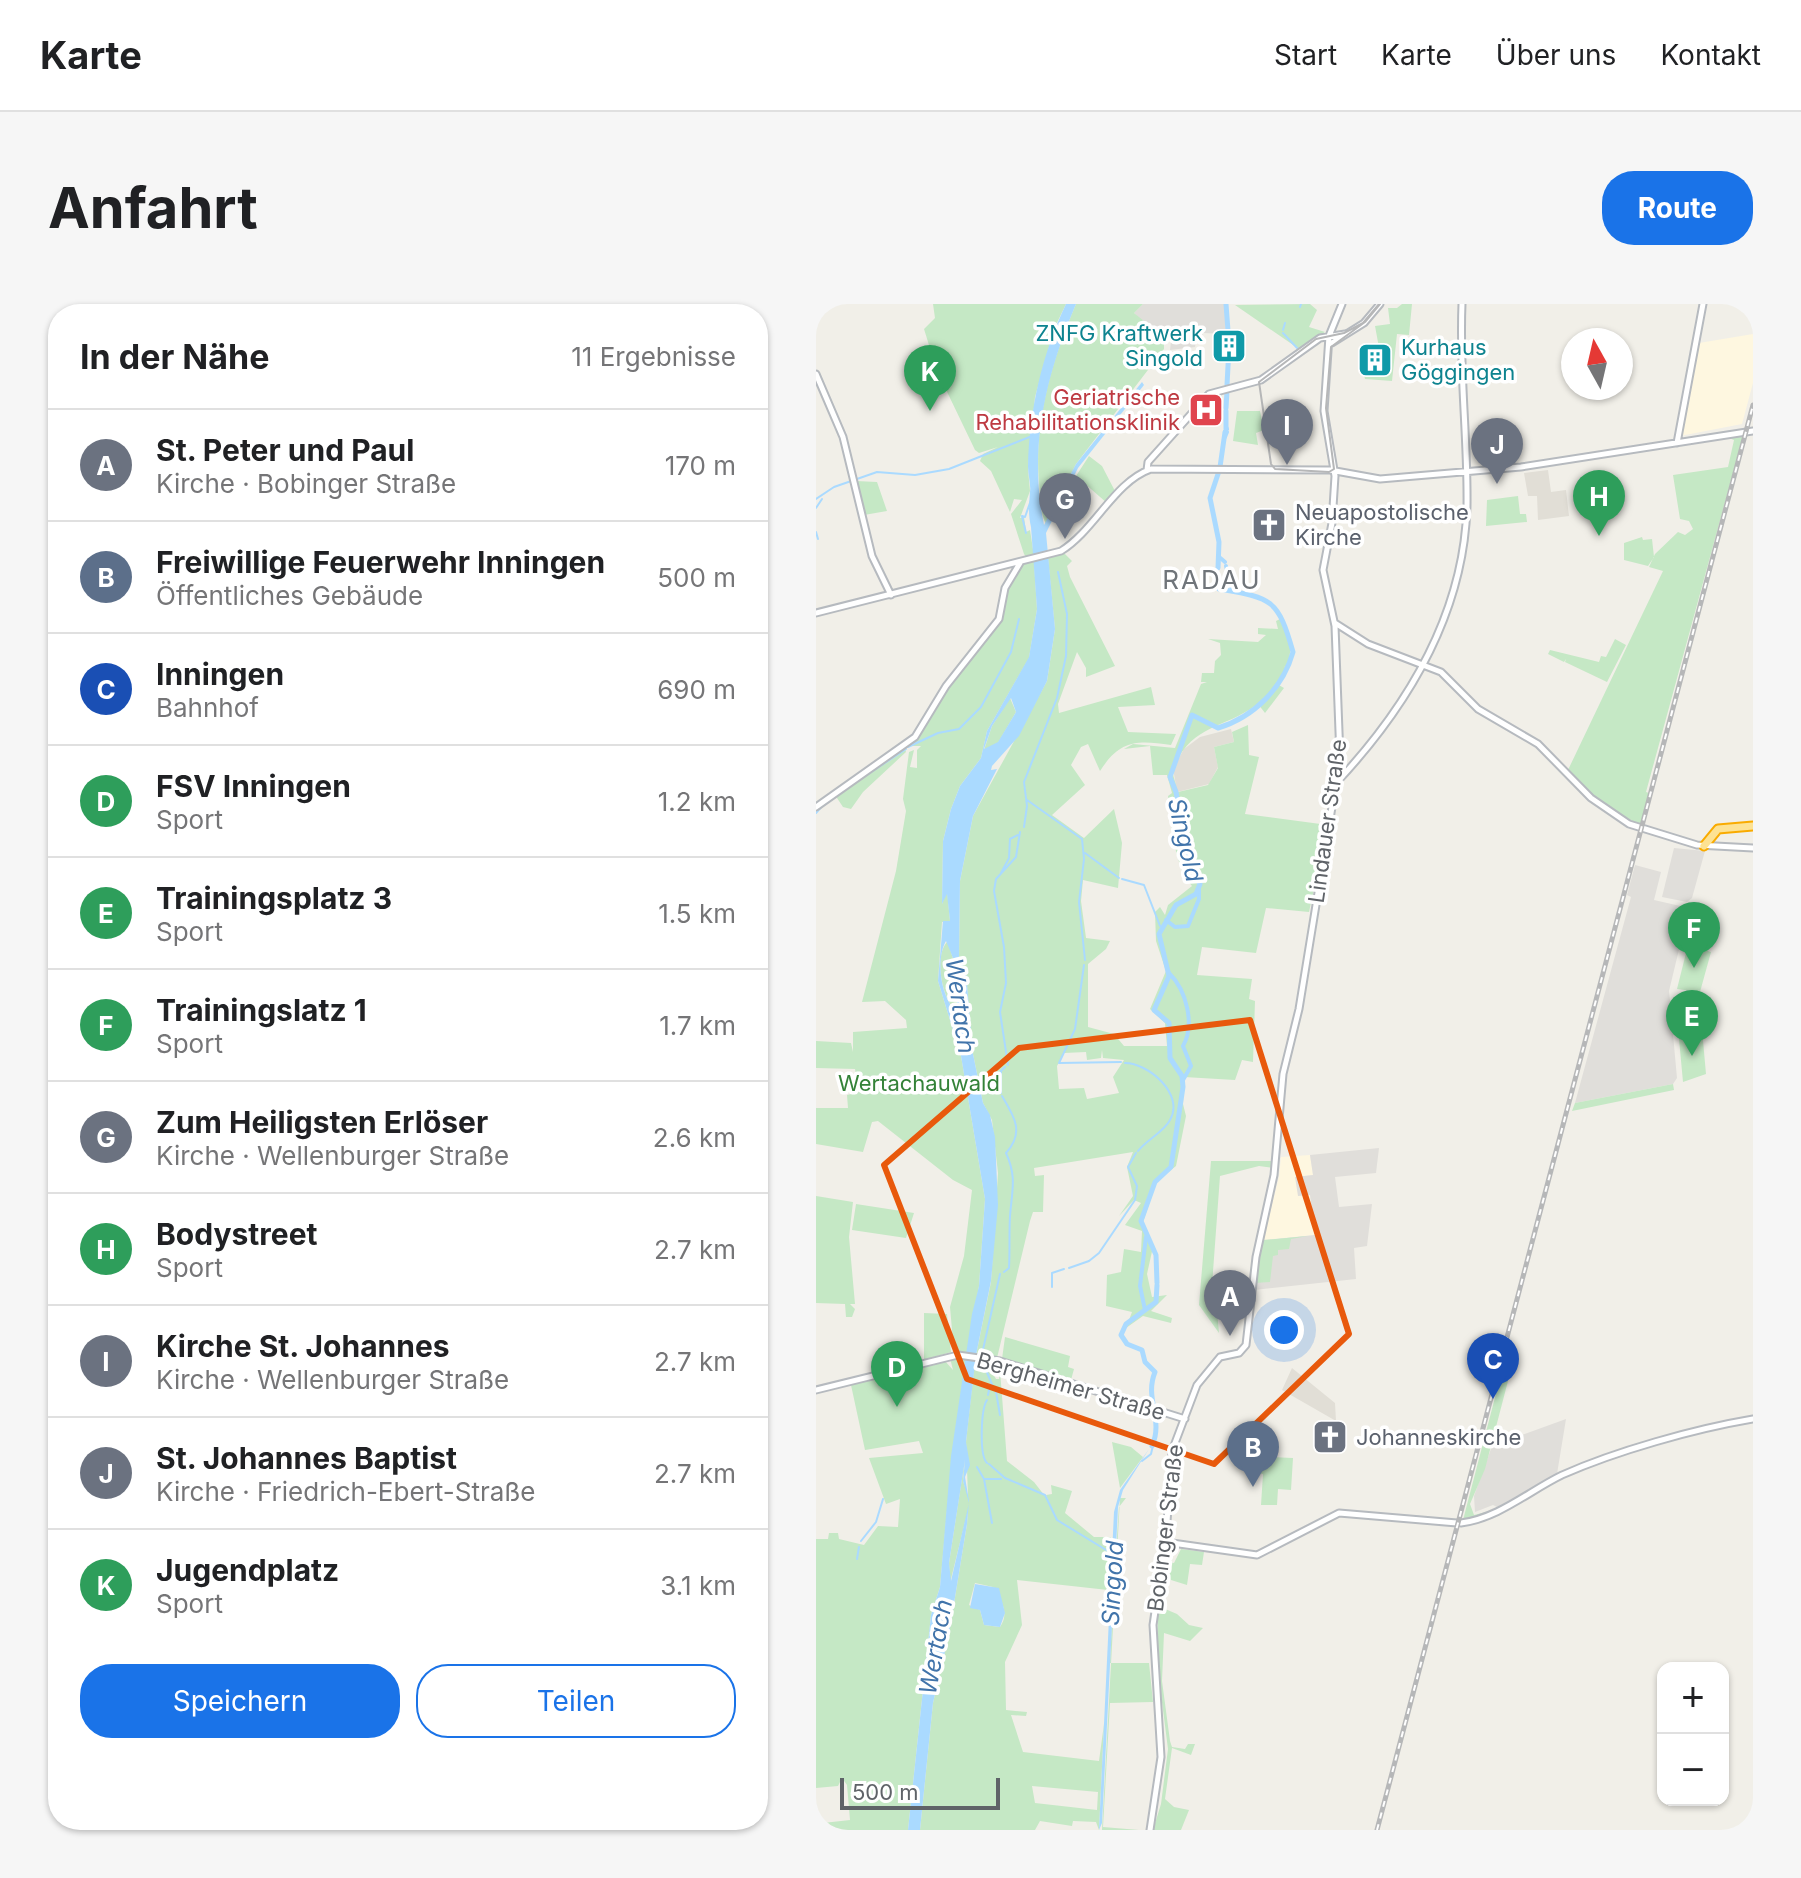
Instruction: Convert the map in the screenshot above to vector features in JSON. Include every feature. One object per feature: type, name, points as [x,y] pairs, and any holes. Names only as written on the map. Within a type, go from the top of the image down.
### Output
[{"type":"highway","points":[[1707,844],[1718,829],[1753,826]]},
{"type":"street","points":[[1335,472],[1325,408],[1329,350],[1335,317],[1342,304]]},
{"type":"street","points":[[1147,471],[1148,462],[1209,394],[1271,375],[1315,340],[1345,334],[1365,322],[1380,304]]},
{"type":"street","points":[[1337,782],[1354,767],[1395,712],[1425,664],[1445,618],[1460,568],[1466,518],[1460,364],[1462,304]]},
{"type":"street","points":[[1677,443],[1703,304]]},
{"type":"street","points":[[816,374],[836,416],[872,556],[891,595]]},
{"type":"street","points":[[816,613],[1051,555],[1076,541],[1132,480],[1147,471],[1335,472],[1380,479],[1521,467],[1753,431]]},
{"type":"street","name":"Lindauer Straße","points":[[1297,1021],[1339,769],[1338,625],[1323,573],[1335,472]]},
{"type":"street","points":[[816,807],[915,737],[946,686],[999,619],[1005,588],[1020,562]]},
{"type":"street","points":[[1010,565],[1015,571]]},
{"type":"street","points":[[1338,625],[1368,644],[1425,664],[1445,675],[1486,715],[1538,744],[1591,798],[1612,814],[1650,833],[1707,844],[1753,848]]},
{"type":"street","points":[[1339,769],[1354,767]]},
{"type":"street","name":"Bobinger Straße","points":[[1150,1830],[1161,1757],[1153,1625],[1165,1542],[1171,1456],[1199,1383],[1220,1357],[1239,1353],[1246,1345],[1256,1253],[1275,1170],[1283,1074],[1297,1021]]},
{"type":"street","name":"Bergheimer Straße","points":[[816,1390],[947,1356],[963,1356],[1185,1419]]},
{"type":"street","points":[[1165,1542],[1257,1555],[1339,1513],[1470,1522],[1566,1474],[1695,1432],[1753,1419]]},
{"type":"highlighted area","points":[[1250,1020],[1349,1334],[1214,1464],[967,1379],[884,1165],[1019,1048]]},
{"type":"shaded area","points":[[1143,304],[1225,304],[1226,334],[1203,333],[1202,341],[1196,341],[1195,347],[1170,350],[1171,341],[1164,341],[1134,313]]},
{"type":"shaded area","points":[[1753,334],[1753,383],[1742,424],[1680,436],[1699,343]]},
{"type":"shaded area","points":[[1548,470],[1551,492],[1566,490],[1569,516],[1538,520],[1537,496],[1528,496],[1524,473]]},
{"type":"shaded area","points":[[1231,729],[1234,742],[1214,747],[1218,767],[1209,784],[1177,792],[1173,768],[1184,749],[1200,737]]},
{"type":"shaded area","points":[[1674,848],[1705,851],[1692,898],[1687,902],[1662,897]]},
{"type":"shaded area","points":[[1635,865],[1661,872],[1654,900],[1689,908],[1669,991],[1677,1078],[1673,1084],[1575,1103],[1631,897],[1627,895]]},
{"type":"shaded area","points":[[1379,1148],[1376,1173],[1335,1177],[1339,1207],[1372,1204],[1367,1246],[1354,1248],[1356,1279],[1254,1290],[1268,1240],[1315,1235],[1310,1195],[1298,1196],[1295,1177],[1313,1175],[1310,1155]]},
{"type":"shaded area","points":[[1310,1155],[1313,1175],[1295,1177],[1310,1194],[1315,1235],[1263,1240],[1281,1157]]},
{"type":"shaded area","points":[[1292,1368],[1335,1403],[1336,1421],[1282,1390]]},
{"type":"shaded area","points":[[1566,1419],[1557,1474],[1497,1507],[1493,1505],[1475,1512],[1474,1496],[1492,1446]]},
{"type":"green space","points":[[933,304],[1066,304],[1054,329],[1035,397],[1028,469],[1030,491],[1020,518],[1024,517],[1026,532],[1030,530],[1034,556],[1027,558],[1024,554],[1011,514],[1022,500],[1014,499],[1010,512],[991,471],[980,461],[983,454],[998,447],[979,453],[975,450],[937,371],[924,329],[935,318]]},
{"type":"green space","points":[[1076,304],[1143,304],[1134,313],[1164,337],[1164,349],[1076,464],[1046,524],[1038,468],[1041,420],[1051,373]]},
{"type":"green space","points":[[1310,304],[1317,310],[1309,327],[1325,332],[1299,349],[1235,305]]},
{"type":"green space","points":[[1402,304],[1412,304],[1409,335],[1397,334],[1392,381],[1365,379],[1360,358],[1369,357],[1372,365],[1382,364],[1375,326],[1390,324],[1388,308],[1397,308]]},
{"type":"green space","points":[[1237,411],[1260,411],[1264,430],[1256,433],[1258,445],[1233,441]]},
{"type":"green space","points":[[1743,436],[1646,792],[1649,793],[1641,826],[1600,802],[1568,770],[1663,571],[1649,567],[1655,554],[1678,532],[1685,535],[1693,529],[1689,521],[1680,519],[1673,475],[1728,467],[1734,440],[1729,438]]},
{"type":"green space","points":[[1089,456],[1102,466],[1116,493],[1107,503],[1076,476]]},
{"type":"green space","points":[[856,481],[877,482],[887,511],[864,515]]},
{"type":"green space","points":[[1518,496],[1520,514],[1526,514],[1527,522],[1486,526],[1487,500]]},
{"type":"green space","points":[[1642,537],[1643,540],[1652,539],[1654,557],[1648,566],[1624,560],[1624,543]]},
{"type":"green space","points":[[1063,552],[1072,561],[1067,566],[1070,577],[1115,666],[1086,677],[1086,668],[1077,652],[1058,704],[1059,713],[1151,687],[1155,705],[1118,707],[1128,732],[1176,734],[1171,745],[1148,743],[1130,744],[1115,753],[1100,771],[1088,744],[1081,747],[1071,765],[1085,785],[1052,815],[1084,838],[1114,809],[1122,843],[1118,888],[1083,880],[1081,901],[1086,938],[1110,941],[1106,949],[1088,964],[1088,1027],[1114,1034],[1124,1046],[1167,1046],[1165,1023],[1150,1009],[1166,971],[1156,941],[1155,912],[1160,907],[1165,915],[1168,905],[1192,886],[1181,867],[1174,843],[1168,796],[1172,793],[1167,775],[1153,775],[1150,746],[1124,749],[1133,744],[1175,748],[1201,684],[1207,682],[1201,682],[1202,673],[1214,673],[1215,661],[1221,655],[1220,643],[1208,639],[1258,642],[1266,635],[1258,634],[1258,628],[1278,629],[1276,621],[1282,618],[1291,646],[1288,666],[1284,667],[1288,668],[1277,684],[1284,688],[1265,713],[1258,704],[1188,744],[1172,771],[1178,792],[1208,785],[1218,768],[1214,747],[1234,742],[1232,732],[1248,725],[1249,755],[1259,757],[1245,814],[1328,825],[1309,912],[1266,908],[1256,953],[1202,947],[1197,975],[1252,979],[1249,999],[1255,1001],[1253,1062],[1242,1060],[1235,1080],[1184,1077],[1186,1116],[1176,1166],[1157,1181],[1143,1222],[1153,1247],[1147,1274],[1152,1297],[1167,1295],[1151,1311],[1172,1318],[1171,1323],[1143,1316],[1126,1328],[1132,1312],[1106,1306],[1107,1275],[1121,1272],[1124,1249],[1141,1252],[1142,1231],[1125,1225],[1141,1203],[1134,1200],[1119,1216],[1133,1196],[1127,1167],[1133,1152],[1034,1168],[1035,1176],[1044,1175],[1043,1212],[1033,1212],[1030,1221],[997,1358],[976,1355],[991,1282],[998,1173],[992,1120],[983,1103],[973,1054],[966,973],[959,957],[960,881],[973,816],[1047,681],[1055,629],[1048,558]],"holes":[[[1102,1050],[1103,1058],[1124,1060],[1113,1077],[1119,1093],[1087,1099],[1084,1088],[1059,1089],[1057,1066],[1064,1053],[1086,1052],[1087,1060],[1101,1058]]]},
{"type":"green space","name":"Wertachauwald","points":[[1034,562],[1037,609],[1029,658],[987,731],[981,758],[960,786],[943,841],[942,904],[947,890],[950,921],[942,922],[938,981],[961,1056],[985,1199],[979,1286],[967,1354],[954,1353],[950,1307],[964,1256],[972,1190],[953,1180],[878,1121],[872,1122],[863,1152],[816,1144],[816,1108],[848,1108],[847,1095],[859,1092],[855,1069],[816,1068],[816,1041],[851,1043],[853,1052],[853,1032],[907,1028],[906,1020],[885,1001],[862,1002],[896,871],[906,811],[903,799],[909,752],[914,750],[910,767],[917,768],[917,750],[921,746],[908,746],[947,689],[1003,619],[1006,591],[1021,565]]},
{"type":"green space","points":[[1615,639],[1626,645],[1607,682],[1565,662],[1566,659],[1564,662],[1548,654],[1550,650],[1599,662],[1601,656],[1606,657]]},
{"type":"green space","points":[[1010,698],[1016,712],[998,743],[984,750],[992,726]]},
{"type":"green space","points":[[905,749],[906,752],[863,792],[851,809],[843,807],[835,795]]},
{"type":"green space","points":[[948,941],[959,984],[954,1009],[946,994],[940,965]]},
{"type":"green space","points":[[1688,945],[1711,952],[1700,992],[1677,989]]},
{"type":"green space","points":[[1675,996],[1699,996],[1706,1074],[1683,1082]]},
{"type":"green space","points":[[1673,1084],[1674,1090],[1572,1111],[1575,1103]]},
{"type":"green space","points":[[1211,1161],[1274,1161],[1273,1168],[1259,1166],[1220,1176],[1211,1299],[1216,1300],[1219,1333],[1199,1305]]},
{"type":"green space","points":[[816,1196],[853,1202],[849,1237],[855,1304],[850,1304],[855,1309],[852,1317],[846,1317],[845,1304],[816,1303]]},
{"type":"green space","points":[[856,1204],[914,1213],[906,1238],[852,1230]]},
{"type":"green space","points":[[1308,1236],[1291,1239],[1289,1249],[1278,1250],[1278,1255],[1273,1256],[1270,1282],[1254,1283],[1263,1240]]},
{"type":"green space","points":[[924,1313],[947,1314],[951,1352],[924,1360]]},
{"type":"green space","points":[[1005,1337],[1070,1356],[1068,1367],[1074,1369],[1071,1380],[1002,1359]]},
{"type":"green space","points":[[1510,1340],[1508,1381],[1485,1469],[1470,1504],[1474,1515],[1494,1510],[1463,1520]]},
{"type":"green space","points":[[950,1358],[966,1358],[952,1456],[940,1587],[931,1615],[908,1830],[820,1830],[823,1823],[850,1820],[847,1785],[842,1778],[838,1786],[816,1788],[816,1539],[828,1539],[829,1533],[838,1533],[839,1539],[864,1545],[878,1526],[898,1527],[900,1499],[886,1504],[869,1458],[923,1453],[919,1441],[865,1450],[851,1385],[945,1361],[953,1370]]},
{"type":"green space","points":[[975,1360],[998,1363],[998,1368],[988,1364],[996,1379],[999,1379],[1000,1370],[1007,1461],[1034,1482],[1048,1500],[1046,1495],[1052,1494],[1051,1485],[1072,1491],[1065,1513],[1094,1537],[1111,1537],[1108,1590],[1017,1580],[1022,1625],[1005,1662],[1006,1710],[1027,1712],[1026,1716],[1011,1715],[1023,1752],[1099,1761],[1104,1724],[1099,1830],[1096,1822],[1073,1821],[1072,1826],[1040,1821],[1035,1830],[920,1830],[933,1703],[949,1634],[967,1524],[968,1510],[950,1583],[949,1563],[965,1459],[963,1481],[968,1496],[966,1442]],"holes":[[[975,1583],[993,1587],[999,1597],[1004,1611],[1000,1627],[984,1625],[980,1610],[969,1605]],[[1032,1786],[1098,1792],[1097,1810],[1035,1803]]]},
{"type":"green space","points":[[1112,1442],[1131,1447],[1143,1457],[1120,1488]]},
{"type":"green space","points":[[1252,1456],[1293,1458],[1291,1490],[1278,1489],[1277,1505],[1261,1505],[1263,1474],[1252,1472]]},
{"type":"green space","points":[[1181,1549],[1204,1552],[1202,1565],[1190,1564],[1187,1585],[1171,1580],[1165,1573],[1168,1562],[1174,1563]]},
{"type":"green space","points":[[1115,1558],[1117,1558],[1111,1663]]},
{"type":"green space","points":[[1158,1606],[1177,1614],[1189,1625],[1203,1628],[1190,1641],[1164,1633],[1162,1681],[1170,1741],[1172,1747],[1185,1749],[1188,1744],[1195,1744],[1191,1755],[1172,1748],[1165,1799],[1174,1807],[1189,1810],[1181,1830],[1153,1830],[1161,1804],[1168,1749],[1157,1663]]},
{"type":"green space","points":[[1111,1663],[1149,1663],[1153,1702],[1110,1703],[1103,1827],[1139,1830],[1102,1830]]},
{"type":"water","name":"Wertach","points":[[1066,304],[1076,304],[1048,385],[1039,440],[1038,468],[1044,525],[1076,464],[1142,382],[1144,385],[1078,468],[1046,533],[1055,629],[1047,681],[1019,736],[992,766],[991,770],[997,769],[973,816],[960,881],[959,957],[966,973],[973,1054],[983,1103],[990,1115],[995,1137],[998,1205],[991,1281],[976,1355],[966,1442],[970,1465],[965,1477],[969,1503],[963,1481],[965,1460],[949,1563],[951,1581],[969,1504],[967,1524],[949,1634],[933,1703],[920,1830],[908,1830],[931,1615],[940,1587],[951,1456],[979,1286],[985,1199],[961,1056],[938,981],[943,921],[950,921],[947,894],[942,904],[943,841],[960,786],[981,758],[987,731],[1029,657],[1037,609],[1029,514],[1029,446],[1038,383]],"holes":[[[1011,698],[1016,712],[998,742],[984,749],[992,726]],[[946,941],[958,974],[958,1001],[954,1009],[943,985],[940,966]]]},
{"type":"water","points":[[1149,1449],[1123,1490],[1118,1507],[1102,1823],[1099,1830],[1114,1512],[1120,1490]]},
{"type":"water","points":[[975,1584],[999,1588],[1005,1613],[1000,1627],[984,1625],[980,1610],[970,1608]]},
{"type":"waterway","name":"Singold","points":[[1226,304],[1229,344]]},
{"type":"waterway","points":[[1283,330],[1285,323]]},
{"type":"waterway","points":[[1283,333],[1298,349]]},
{"type":"waterway","name":"Singold","points":[[1227,385],[1229,347]]},
{"type":"waterway","name":"Singold","points":[[1226,408],[1227,391]]},
{"type":"waterway","name":"Singold","points":[[1226,411],[1226,429]]},
{"type":"waterway","name":"Singold","points":[[1220,467],[1225,432]]},
{"type":"waterway","name":"Singold","points":[[1225,437],[1227,432]]},
{"type":"waterway","points":[[816,499],[834,487],[877,472],[915,475],[949,469],[1032,436]]},
{"type":"waterway","name":"Singold","points":[[1218,568],[1219,542],[1210,498],[1219,471]]},
{"type":"waterway","points":[[816,508],[822,499]]},
{"type":"waterway","points":[[1026,533],[1022,516],[1025,517],[1031,500]]},
{"type":"waterway","points":[[816,532],[818,539]]},
{"type":"waterway","name":"Singold","points":[[1218,556],[1225,562]]},
{"type":"waterway","points":[[1226,566],[1232,590]]},
{"type":"waterway","points":[[1024,827],[1027,806],[1024,782],[1057,698],[1066,656],[1067,614],[1058,572]]},
{"type":"waterway","name":"Singold","points":[[1157,1283],[1156,1255],[1141,1221],[1155,1182],[1171,1167],[1183,1087],[1182,1076],[1170,1058],[1169,1023],[1154,1010],[1169,976],[1159,934],[1176,905],[1196,894],[1200,884],[1190,867],[1176,792],[1170,777],[1192,715],[1218,728],[1244,717],[1274,689],[1293,652],[1282,621],[1270,604],[1250,595],[1219,589],[1215,576]]},
{"type":"waterway","points":[[908,747],[938,733],[959,729],[981,707],[1011,652],[1019,619]]},
{"type":"waterway","points":[[847,788],[906,749]]},
{"type":"waterway","points":[[1027,800],[1082,839],[1084,859],[1079,902],[1085,960]]},
{"type":"waterway","points":[[816,813],[823,805]]},
{"type":"waterway","points":[[1008,1065],[1000,1012],[1006,983],[1004,947],[994,891],[996,879],[1016,857],[1020,832]]},
{"type":"waterway","points":[[1001,873],[1009,858],[1010,839],[1018,835]]},
{"type":"waterway","points":[[1085,853],[1119,878]]},
{"type":"waterway","points":[[1122,879],[1144,885],[1160,926]]},
{"type":"waterway","points":[[1166,920],[1175,927],[1188,926],[1199,899],[1199,890]]},
{"type":"waterway","points":[[1084,965],[1075,1029],[1059,1063],[1121,1062]]},
{"type":"waterway","points":[[1169,973],[1185,998],[1189,1018],[1183,1046],[1191,1066],[1183,1080]]},
{"type":"waterway","points":[[1125,1063],[1153,1074],[1173,1100],[1170,1120],[1138,1151]]},
{"type":"waterway","points":[[1001,1093],[1001,1071],[1005,1067]]},
{"type":"waterway","points":[[1002,1096],[1016,1124],[1015,1138],[1006,1153],[1013,1184],[1009,1268],[1004,1272]]},
{"type":"waterway","points":[[1069,1268],[1089,1261],[1099,1253],[1135,1200],[1137,1186],[1128,1167],[1136,1153]]},
{"type":"waterway","points":[[1145,1310],[1140,1286],[1146,1237]]},
{"type":"waterway","points":[[1052,1287],[1052,1273],[1064,1269]]},
{"type":"waterway","points":[[982,1354],[1000,1274]]},
{"type":"waterway","name":"Singold","points":[[1152,1446],[1156,1427],[1152,1391],[1155,1372],[1145,1362],[1142,1350],[1127,1344],[1121,1335],[1126,1324],[1156,1302],[1157,1285]]},
{"type":"waterway","points":[[983,1363],[994,1389]]},
{"type":"waterway","points":[[988,1395],[990,1385]]},
{"type":"waterway","points":[[996,1392],[1000,1415]]},
{"type":"waterway","points":[[987,1400],[982,1432],[987,1463]]},
{"type":"waterway","name":"Singold","points":[[1142,1461],[1151,1454],[1154,1441]]},
{"type":"waterway","points":[[989,1464],[1005,1478],[1045,1495],[1057,1520],[1111,1553]]},
{"type":"waterway","points":[[977,1467],[984,1479],[1001,1479]]},
{"type":"waterway","points":[[984,1479],[992,1523]]},
{"type":"waterway","points":[[861,1541],[876,1522],[883,1499]]},
{"type":"waterway","points":[[857,1559],[859,1547]]},
{"type":"tram line","points":[[1379,304],[1363,323],[1344,333],[1316,339],[1259,382],[1271,464],[1275,469],[1329,472],[1334,469],[1326,408],[1331,347],[1365,322],[1380,304]]},
{"type":"railway","points":[[1377,1830],[1753,405]]},
{"type":"place","name":"ZNFG Kraftwerk Singold","points":[[1229,346]]},
{"type":"place","name":"Kurhaus Göggingen","points":[[1375,360]]},
{"type":"place","name":"Geriatrische Rehabilitationsklinik","points":[[1206,410]]},
{"type":"place","name":"Jugendplatz","points":[[930,411]]},
{"type":"place","name":"Kirche St. Johannes","points":[[1287,465]]},
{"type":"place","name":"St. Johannes Baptist","points":[[1497,484]]},
{"type":"place","name":"Neuapostolische Kirche","points":[[1269,525]]},
{"type":"place","name":"Bodystreet","points":[[1599,536]]},
{"type":"place","name":"Zum Heiligsten Erlöser","points":[[1065,539]]},
{"type":"place","name":"Trainingslatz 1","points":[[1694,968]]},
{"type":"place","name":"Trainingsplatz 3","points":[[1692,1056]]},
{"type":"place","name":"St. Peter und Paul","points":[[1230,1336]]},
{"type":"place","name":"Inningen","points":[[1493,1399]]},
{"type":"place","name":"FSV Inningen","points":[[897,1407]]},
{"type":"place","name":"Johanneskirche","points":[[1330,1437]]},
{"type":"place","name":"Freiwillige Feuerwehr Inningen","points":[[1253,1487]]},
{"type":"district","name":"RADAU","points":[[1212,580]]}]
